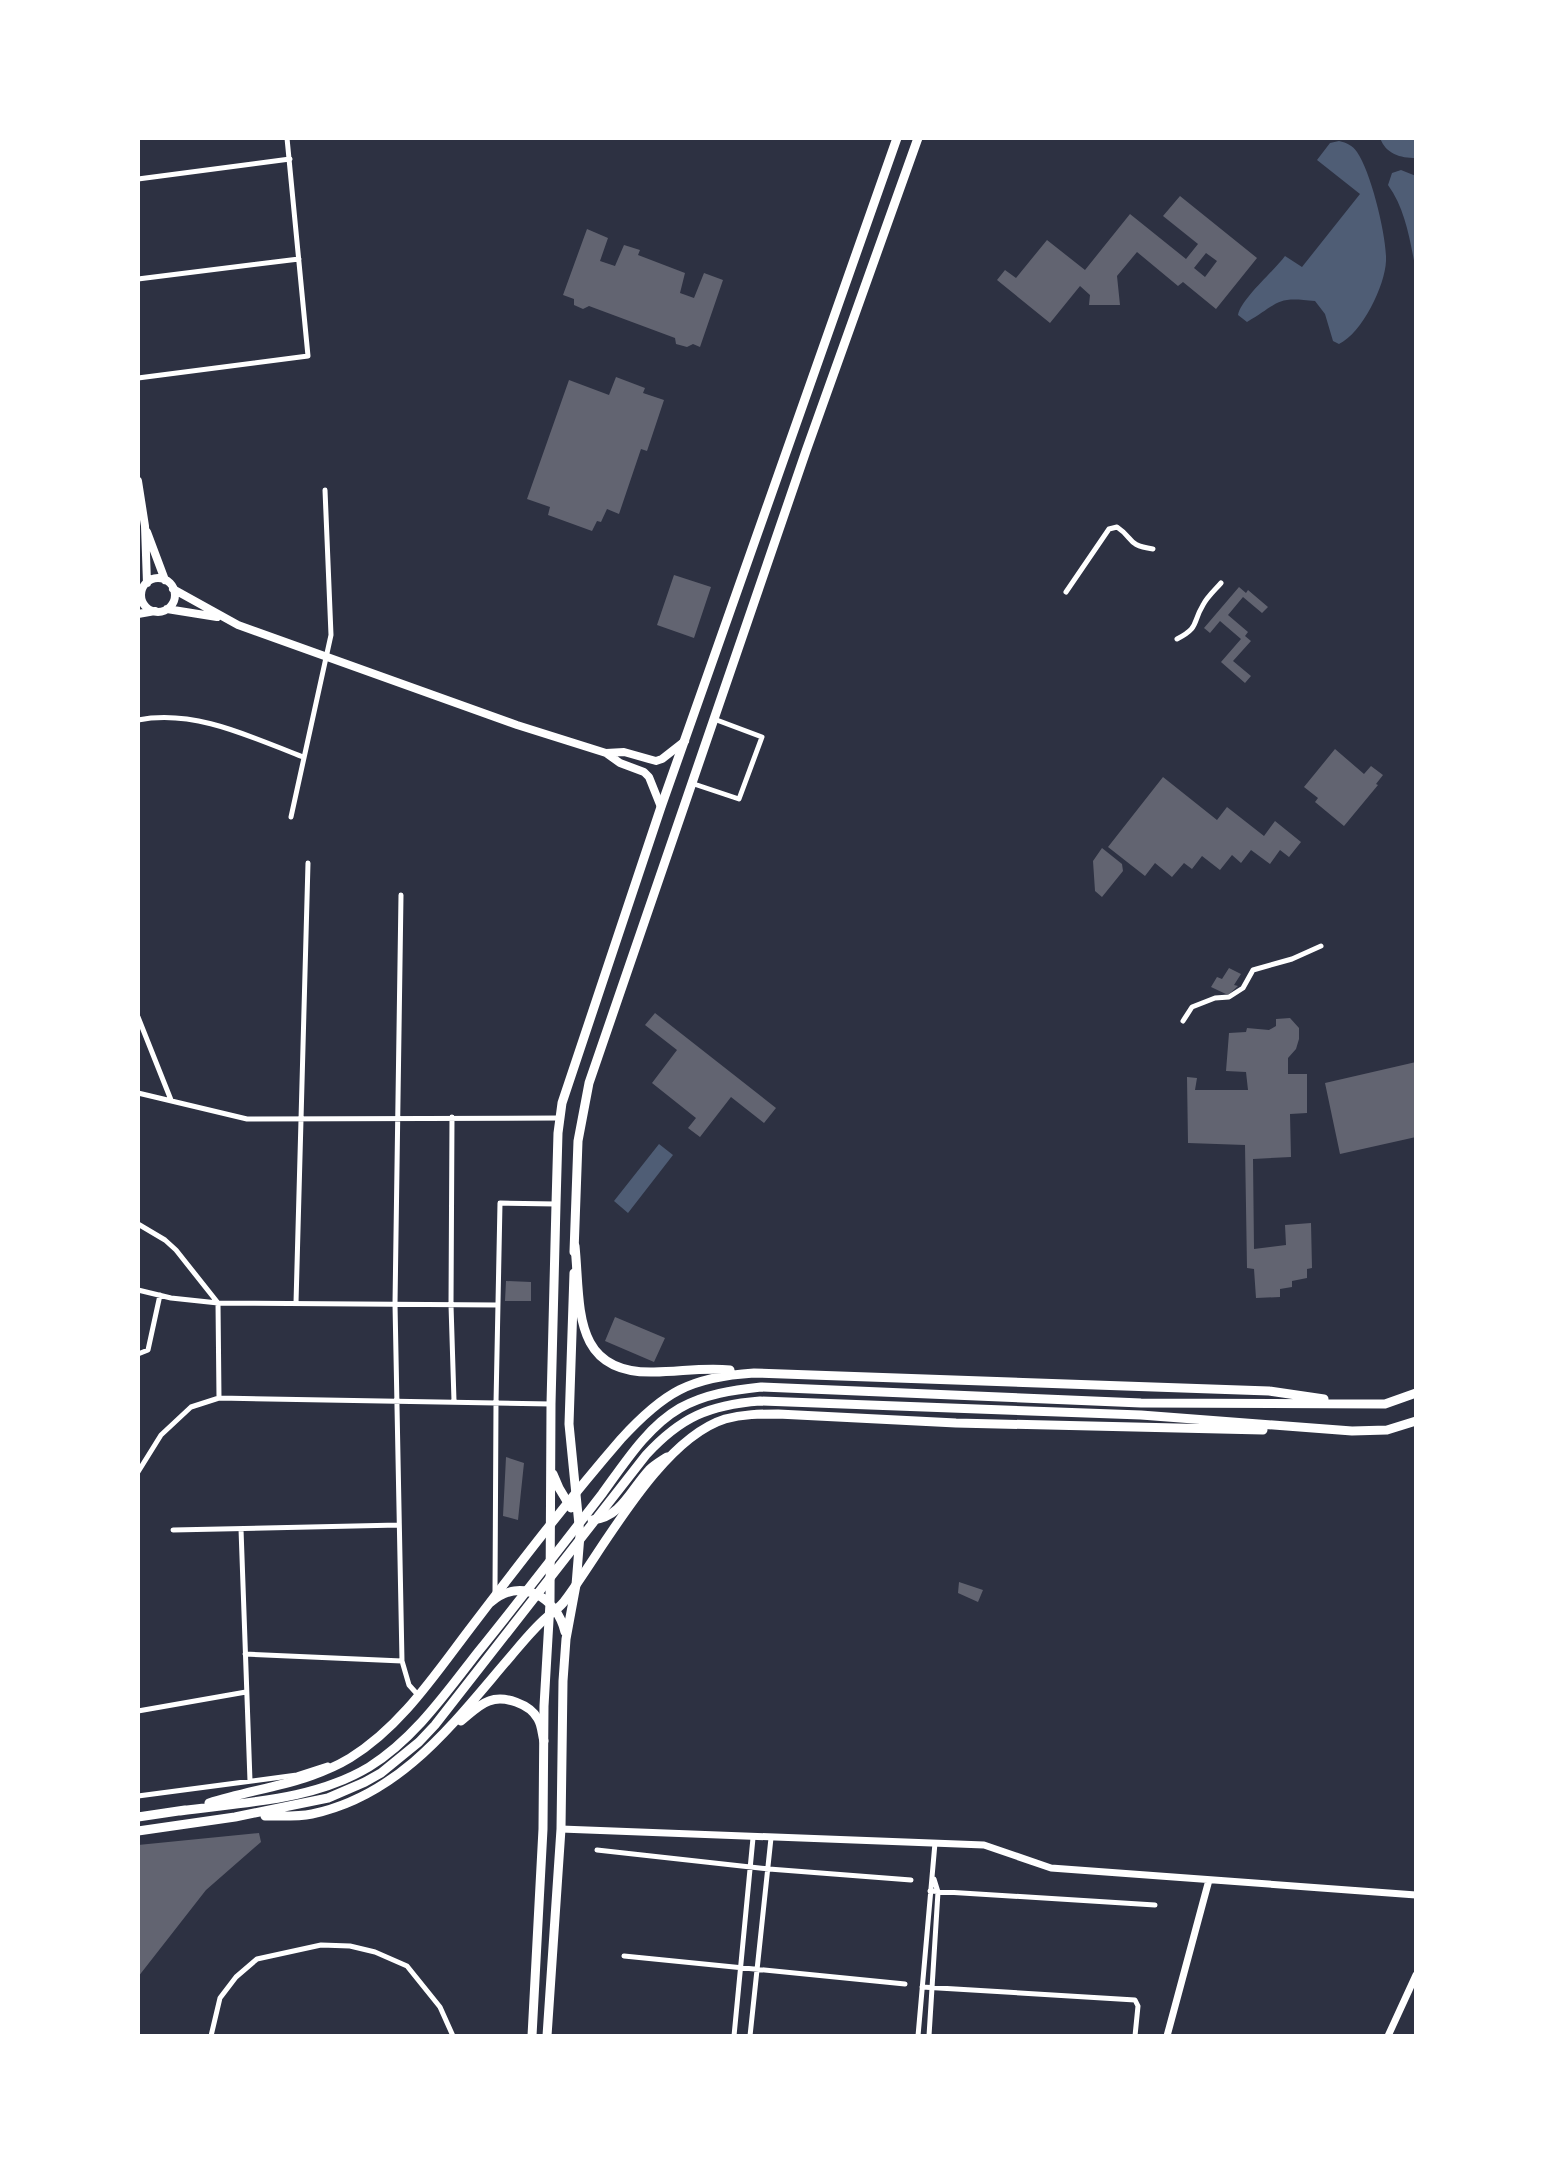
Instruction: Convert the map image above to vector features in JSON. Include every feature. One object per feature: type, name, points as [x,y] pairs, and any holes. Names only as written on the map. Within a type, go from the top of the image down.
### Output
[{"type":"main road","points":[[532,2036],[540,1915],[544,1741],[552,1610],[550,1466],[559,1118],[570,1076],[661,807],[897,138]]},
{"type":"main road","points":[[547,2036],[561,1829],[566,1639],[576,1585],[580,1535],[569,1424],[578,1141],[583,1106],[691,783],[874,256],[918,138]]},
{"type":"main road","points":[[858,249],[874,256]]},
{"type":"main road","points":[[138,481],[145,526],[165,580]]},
{"type":"main road","points":[[145,526],[142,588],[144,603],[155,611]]},
{"type":"main road","points":[[142,588],[154,579],[169,582],[175,596],[173,604],[167,610]]},
{"type":"main road","points":[[173,589],[223,618],[326,657],[517,725],[606,752],[624,752],[656,761],[685,741]]},
{"type":"main road","points":[[138,614],[167,610],[223,618]]},
{"type":"main road","points":[[606,752],[620,763],[644,772],[649,777],[661,807]]},
{"type":"main road","points":[[575,1246],[582,1326],[590,1345],[601,1358],[618,1368],[635,1372],[716,1368],[748,1373]]},
{"type":"main road","points":[[180,1811],[241,1793],[309,1778],[350,1758],[378,1737],[419,1696],[576,1493],[634,1424],[666,1396],[694,1382],[724,1374],[748,1373],[1269,1391],[1353,1403]]},
{"type":"main road","points":[[138,1818],[308,1793],[341,1782],[399,1745],[509,1613],[636,1448],[679,1409],[704,1397],[761,1387],[1141,1403],[1385,1404],[1416,1393]]},
{"type":"main road","points":[[138,1831],[308,1804],[328,1798],[382,1773],[419,1742],[503,1640],[646,1455],[665,1435],[685,1420],[706,1410],[733,1403],[760,1401],[1141,1415],[1352,1431]]},
{"type":"main road","points":[[550,1466],[568,1504],[578,1515],[589,1520],[603,1519],[616,1511],[650,1469],[699,1432],[724,1420],[751,1413],[1076,1426],[1352,1431],[1387,1430],[1416,1421]]},
{"type":"main road","points":[[437,1742],[576,1585],[674,1452]]},
{"type":"main road","points":[[488,1606],[508,1593],[531,1592],[552,1610],[566,1639]]},
{"type":"main road","points":[[235,1817],[310,1814],[342,1805],[389,1781],[477,1707],[491,1700],[512,1701],[528,1707],[538,1720],[544,1741]]},
{"type":"street","points":[[138,377],[308,356],[287,138]]},
{"type":"street","points":[[138,179],[290,159]]},
{"type":"street","points":[[138,279],[299,259]]},
{"type":"street","points":[[291,817],[331,635],[325,490]]},
{"type":"street","points":[[1066,592],[1109,529],[1117,527],[1139,547],[1153,549]]},
{"type":"street","points":[[1177,639],[1189,633],[1196,625],[1201,607],[1221,583]]},
{"type":"street","points":[[138,720],[158,716],[211,722],[303,757]]},
{"type":"street","points":[[691,783],[738,799],[762,737],[714,719]]},
{"type":"street","points":[[296,1303],[308,863]]},
{"type":"street","points":[[401,895],[396,1304],[402,1661],[409,1685],[419,1696]]},
{"type":"street","points":[[1183,1021],[1192,1007],[1229,997],[1243,988],[1252,970],[1292,959],[1321,946]]},
{"type":"street","points":[[138,1017],[172,1100]]},
{"type":"street","points":[[138,1093],[247,1119],[559,1118]]},
{"type":"street","points":[[452,1117],[451,1305],[454,1401]]},
{"type":"street","points":[[495,1597],[500,1203],[555,1204]]},
{"type":"street","points":[[138,1224],[176,1250],[218,1303],[219,1398]]},
{"type":"street","points":[[138,1290],[218,1303],[497,1305]]},
{"type":"street","points":[[138,1354],[148,1350],[160,1295]]},
{"type":"street","points":[[138,1472],[161,1435],[191,1407],[219,1398],[551,1404]]},
{"type":"street","points":[[173,1530],[399,1525]]},
{"type":"street","points":[[241,1529],[250,1781]]},
{"type":"street","points":[[245,1654],[402,1661]]},
{"type":"street","points":[[138,1711],[246,1692]]},
{"type":"street","points":[[138,1796],[297,1774],[350,1758]]},
{"type":"street","points":[[561,1829],[984,1846],[1051,1868],[1416,1895]]},
{"type":"street","points":[[734,2036],[753,1838]]},
{"type":"street","points":[[750,2036],[771,1838]]},
{"type":"street","points":[[918,2036],[935,1843]]},
{"type":"street","points":[[597,1850],[769,1869],[911,1880]]},
{"type":"street","points":[[929,2036],[938,1892],[934,1876]]},
{"type":"street","points":[[1167,2036],[1209,1880]]},
{"type":"street","points":[[930,1891],[1155,1905]]},
{"type":"street","points":[[211,2036],[220,1998],[236,1977],[257,1959],[321,1945],[351,1946],[375,1952],[407,1966],[440,2007],[453,2036]]},
{"type":"street","points":[[624,1956],[905,1984]]},
{"type":"street","points":[[1388,2036],[1416,1975]]},
{"type":"street","points":[[922,1987],[1135,2000],[1138,2006],[1135,2036]]},
{"type":"water","points":[[1380,138],[1416,138],[1416,158],[1394,154]]},
{"type":"water","points":[[1339,141],[1353,148],[1362,161],[1381,221],[1386,250],[1385,271],[1371,308],[1356,330],[1339,344],[1333,341],[1325,314],[1315,301],[1284,300],[1247,322],[1238,315],[1251,293],[1285,256],[1302,267],[1360,194],[1317,160],[1330,143]]},
{"type":"water","points":[[1401,170],[1416,176],[1416,271],[1403,215],[1388,185],[1392,173]]},
{"type":"water","points":[[659,1144],[673,1155],[628,1213],[614,1201]]},
{"type":"building","points":[[1180,196],[1257,258],[1216,309],[1183,282],[1178,286],[1137,252],[1117,276],[1120,305],[1089,305],[1090,295],[1080,286],[1050,323],[997,280],[1005,270],[1016,278],[1047,240],[1085,270],[1130,214],[1186,259],[1198,244],[1163,216]],"holes":[[[1206,253],[1217,261],[1205,277],[1194,268]]]},
{"type":"building","points":[[587,229],[608,238],[600,261],[615,266],[624,245],[640,250],[638,255],[685,273],[680,293],[694,298],[704,273],[723,280],[700,347],[693,344],[687,347],[676,344],[675,338],[589,306],[583,309],[574,305],[574,299],[563,295]]},
{"type":"building","points":[[616,377],[645,388],[643,393],[664,400],[647,451],[641,449],[619,514],[607,509],[601,522],[597,521],[592,531],[548,515],[550,507],[527,499],[569,380],[609,395]]},
{"type":"building","points":[[674,575],[711,587],[694,638],[657,625]]},
{"type":"building","points":[[1239,587],[1246,593],[1248,590],[1268,607],[1262,613],[1243,597],[1228,615],[1248,632],[1245,636],[1251,641],[1233,661],[1251,676],[1245,683],[1221,662],[1241,639],[1220,621],[1210,633],[1204,628]]},
{"type":"building","points":[[1335,749],[1364,774],[1371,766],[1383,775],[1376,784],[1378,785],[1344,826],[1315,802],[1318,798],[1304,787]]},
{"type":"building","points":[[1163,777],[1217,820],[1227,807],[1264,836],[1275,821],[1301,842],[1289,857],[1280,850],[1270,864],[1251,850],[1241,863],[1232,855],[1220,870],[1202,856],[1192,869],[1184,863],[1172,877],[1155,863],[1145,876],[1108,847]]},
{"type":"building","points":[[1102,848],[1122,864],[1123,871],[1102,897],[1095,891],[1093,861]]},
{"type":"building","points":[[1229,968],[1241,974],[1234,985],[1238,986],[1228,995],[1211,987],[1217,977],[1222,979]]},
{"type":"building","points":[[655,1013],[776,1108],[764,1123],[731,1097],[700,1137],[688,1128],[696,1118],[652,1083],[677,1050],[645,1025]]},
{"type":"building","points":[[1290,1018],[1299,1028],[1299,1039],[1296,1049],[1288,1058],[1288,1074],[1307,1074],[1307,1113],[1290,1114],[1291,1157],[1253,1159],[1254,1249],[1286,1245],[1285,1225],[1311,1223],[1312,1268],[1307,1269],[1307,1278],[1292,1281],[1292,1287],[1280,1289],[1280,1297],[1256,1298],[1254,1269],[1247,1268],[1245,1145],[1188,1143],[1187,1077],[1197,1078],[1195,1090],[1248,1090],[1246,1072],[1226,1071],[1229,1033],[1246,1032],[1247,1028],[1269,1030],[1276,1026],[1276,1019]]},
{"type":"building","points":[[1416,1062],[1416,1137],[1340,1154],[1325,1083]]},
{"type":"building","points":[[506,1281],[531,1282],[531,1301],[505,1301]]},
{"type":"building","points":[[615,1317],[665,1338],[654,1362],[605,1341]]},
{"type":"building","points":[[506,1457],[524,1463],[518,1520],[503,1516]]},
{"type":"building","points":[[959,1582],[983,1590],[978,1602],[958,1593]]},
{"type":"building","points":[[259,1833],[261,1842],[206,1890],[138,1977],[138,1845]]}]
